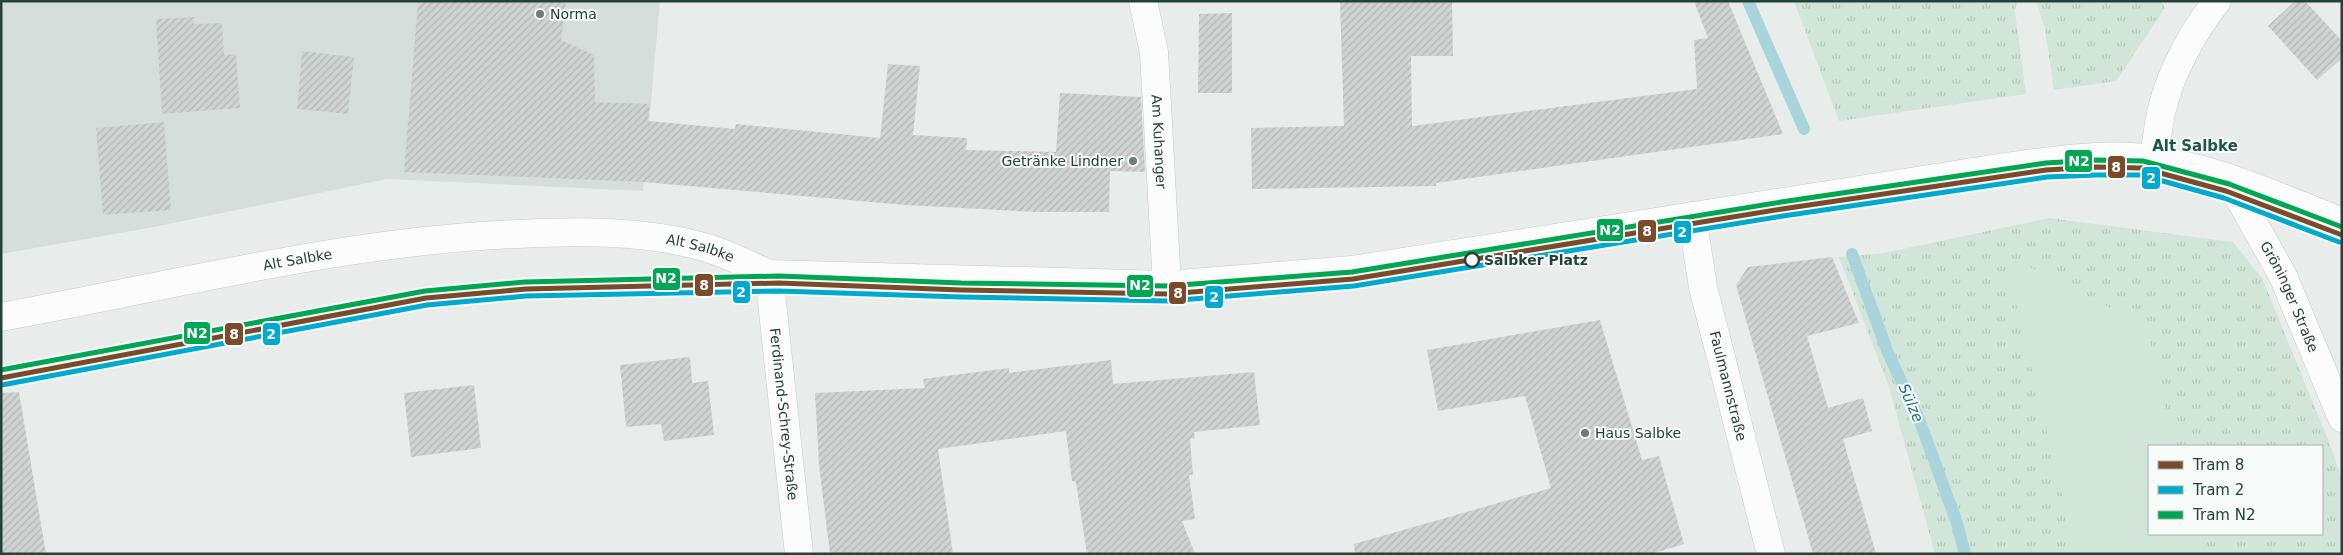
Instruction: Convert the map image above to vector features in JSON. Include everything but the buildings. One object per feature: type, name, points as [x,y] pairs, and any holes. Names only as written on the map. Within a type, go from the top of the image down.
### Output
[{"type":"main road","name":"Am Kuhanger","points":[[1142,1],[1154,52],[1167,285]]},
{"type":"main road","points":[[2153,158],[2166,95],[2207,6]]},
{"type":"main road","name":"Alt Salbke","points":[[1,317],[372,247],[484,235],[568,231],[638,235],[700,246],[721,252],[769,274],[1167,285],[1352,270],[2005,166],[2069,159],[2153,158],[2228,178],[2342,222]]},
{"type":"main road","name":"Gröninger Straße","points":[[2228,178],[2283,276],[2342,418]]},
{"type":"main road","name":"Faulmannstraße","points":[[1692,216],[1703,287],[1772,554]]},
{"type":"main road","name":"Ferdinand-Schrey-Straße","points":[[769,274],[799,554]]},
{"type":"shaded area","points":[[1,1],[660,1],[643,191],[387,179],[154,227],[1,254]]},
{"type":"green space","points":[[1794,1],[2017,1],[2015,12],[2026,94],[1839,121]]},
{"type":"green space","points":[[2036,1],[2161,1],[2165,8],[2116,81],[2054,90],[2045,29]]},
{"type":"green space","points":[[2049,218],[2233,242],[2262,278],[2331,447],[2342,479],[2342,554],[1935,554],[1889,387],[1839,257],[1884,253]]},
{"type":"green space","points":[[2004,254],[2146,326],[2175,445],[2148,445],[2148,535],[2196,535],[2201,554],[2089,554],[2074,545]]},
{"type":"waterway","name":"Sülze","points":[[1748,1],[1804,129]]},
{"type":"waterway","name":"Sülze","points":[[1852,254],[1888,353],[1919,419],[1957,523],[1965,554]]},
{"type":"tram line","name":"N2","points":[[1,370],[425,291],[525,282],[779,276],[961,283],[1168,286],[1352,272],[1781,202],[2046,163],[2096,160],[2143,161],[2229,184],[2342,227]]},
{"type":"tram line","name":"8","points":[[1,378],[426,298],[526,289],[779,283],[961,290],[1168,294],[1353,279],[1782,209],[2046,170],[2096,167],[2142,168],[2226,191],[2342,235]]},
{"type":"tram line","name":"2","points":[[2,385],[427,305],[526,296],[779,291],[1168,301],[1354,286],[1783,216],[2047,177],[2141,175],[2224,198],[2339,242]]},
{"type":"place","name":"Norma","points":[[540,14]]},
{"type":"place","name":"Getränke Lindner","points":[[1133,161]]},
{"type":"place","name":"Salbker Platz","points":[[1472,260]]},
{"type":"place","name":"Haus Salbke","points":[[1585,433]]},
{"type":"district","name":"Alt Salbke","points":[[2195,146]]}]
